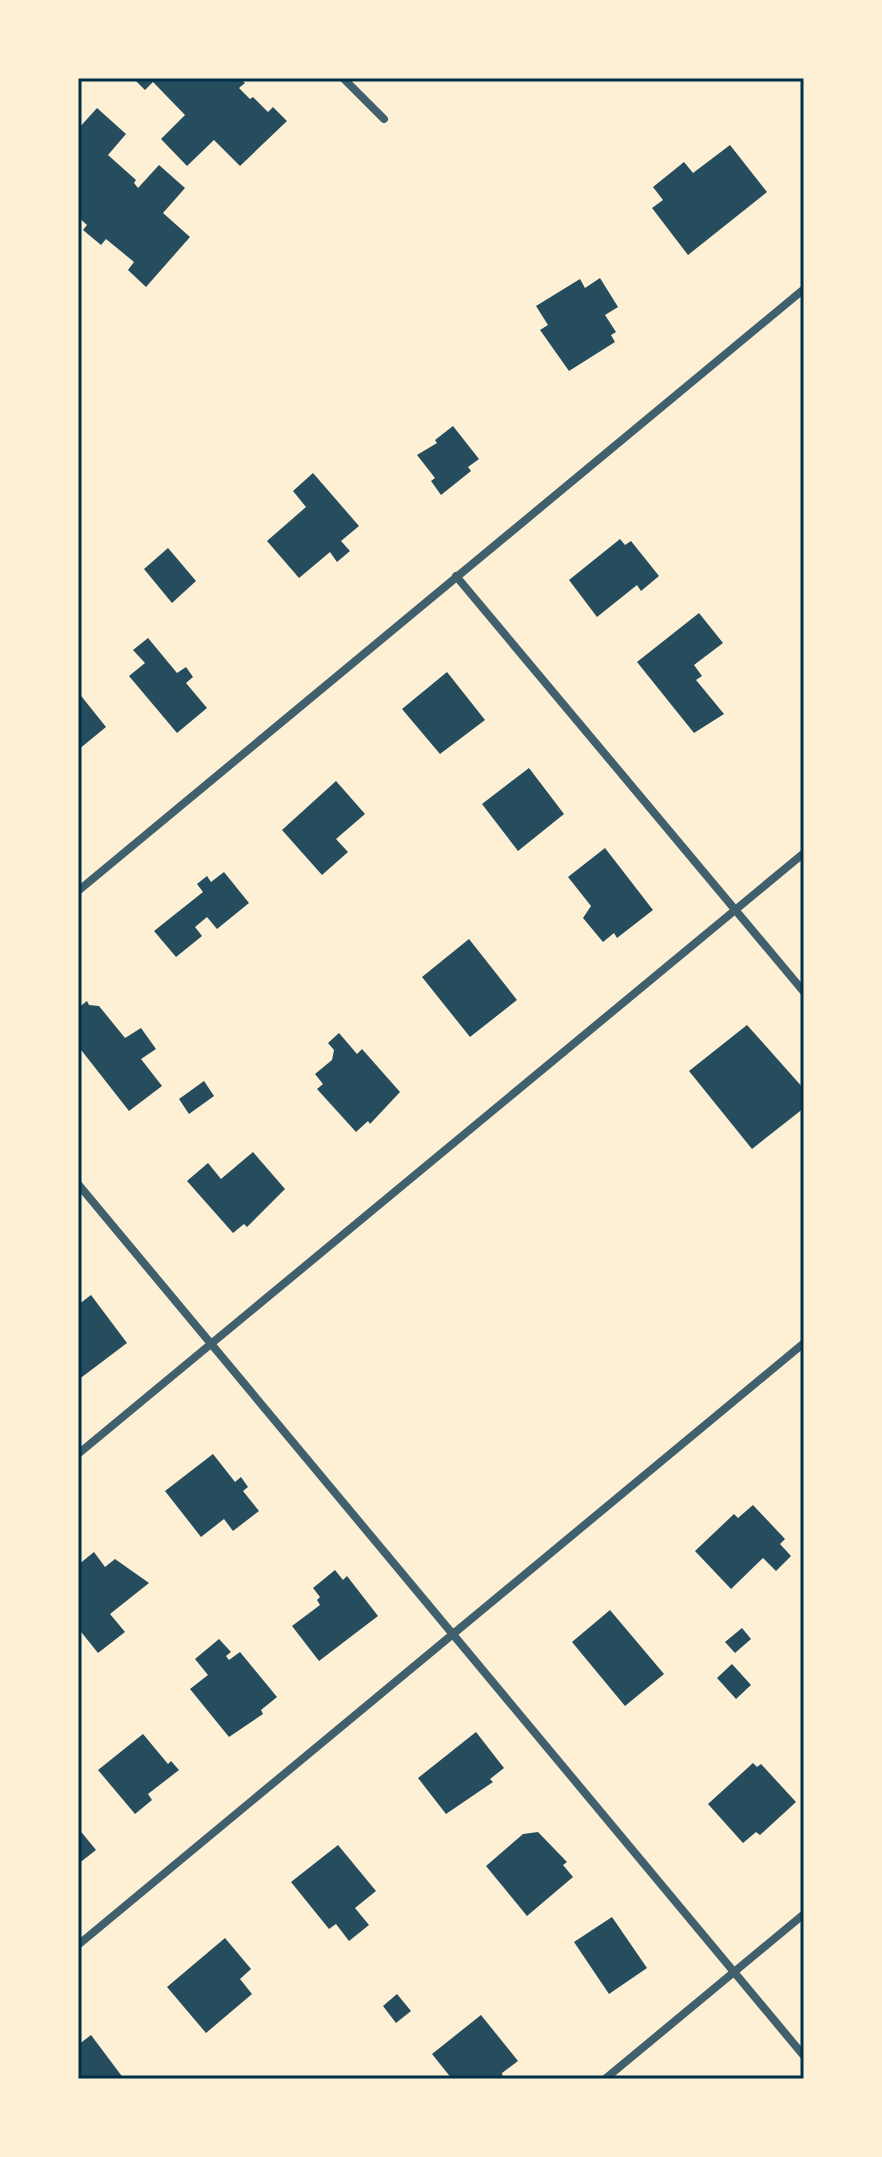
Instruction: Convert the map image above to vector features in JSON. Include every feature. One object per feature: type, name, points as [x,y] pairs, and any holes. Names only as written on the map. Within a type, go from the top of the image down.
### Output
[{"type":"street","points":[[343,78],[384,119]]},
{"type":"street","points":[[78,891],[804,289]]},
{"type":"street","points":[[456,576],[804,992]]},
{"type":"street","points":[[78,1454],[804,853]]},
{"type":"street","points":[[78,1184],[804,2056]]},
{"type":"street","points":[[78,1945],[804,1343]]},
{"type":"street","points":[[605,2079],[804,1914]]},
{"type":"building","points":[[133,78],[240,78],[245,83],[239,88],[250,99],[253,97],[268,112],[273,107],[287,121],[240,166],[214,140],[187,166],[161,139],[185,115],[153,82],[145,90]]},
{"type":"building","points":[[97,108],[126,134],[108,155],[136,180],[134,183],[138,188],[159,165],[185,188],[163,213],[190,237],[146,287],[128,270],[134,262],[106,239],[101,245],[83,230],[87,225],[78,217],[81,208],[78,205],[78,129]]},
{"type":"building","points":[[730,145],[767,192],[688,255],[652,208],[663,200],[653,187],[684,162],[693,173]]},
{"type":"building","points":[[600,278],[618,307],[605,315],[616,332],[611,335],[615,342],[569,371],[540,330],[548,325],[536,306],[580,279],[585,288]]},
{"type":"building","points":[[453,426],[479,459],[468,467],[471,471],[441,495],[431,481],[435,478],[417,455],[437,443],[435,440]]},
{"type":"building","points":[[313,473],[359,526],[341,541],[350,551],[337,562],[330,552],[299,578],[267,541],[306,507],[293,491]]},
{"type":"building","points":[[620,539],[625,545],[631,541],[659,576],[641,591],[637,585],[597,617],[569,580]]},
{"type":"building","points":[[168,548],[196,581],[172,603],[144,569]]},
{"type":"building","points":[[699,613],[723,643],[694,665],[702,676],[696,680],[724,714],[694,733],[637,662]]},
{"type":"building","points":[[148,638],[177,673],[186,667],[193,677],[186,683],[207,708],[177,733],[129,676],[145,663],[133,650]]},
{"type":"building","points":[[447,672],[485,720],[440,754],[402,709]]},
{"type":"building","points":[[78,692],[106,727],[78,750]]},
{"type":"building","points":[[529,768],[564,814],[518,851],[482,804]]},
{"type":"building","points":[[336,781],[365,814],[336,839],[348,852],[322,875],[282,830]]},
{"type":"building","points":[[605,848],[653,910],[617,938],[614,933],[603,942],[583,918],[591,906],[568,877]]},
{"type":"building","points":[[224,872],[249,903],[217,929],[207,917],[195,927],[202,936],[176,957],[154,931],[203,892],[197,884],[207,876],[211,882]]},
{"type":"building","points":[[469,939],[517,1000],[470,1037],[422,977]]},
{"type":"building","points":[[87,1001],[89,1005],[99,1006],[125,1038],[141,1028],[156,1049],[141,1059],[162,1086],[129,1111],[78,1046],[78,1008]]},
{"type":"building","points":[[747,1025],[804,1089],[804,1108],[752,1149],[689,1071]]},
{"type":"building","points":[[339,1033],[357,1054],[362,1049],[400,1092],[370,1124],[368,1121],[356,1132],[317,1089],[323,1084],[315,1074],[332,1060],[334,1050],[328,1043]]},
{"type":"building","points":[[204,1081],[214,1096],[189,1114],[179,1099]]},
{"type":"building","points":[[253,1152],[285,1189],[247,1227],[244,1224],[233,1233],[187,1181],[208,1163],[221,1179]]},
{"type":"building","points":[[91,1295],[127,1343],[78,1380],[78,1305]]},
{"type":"building","points":[[213,1454],[235,1482],[241,1477],[248,1487],[243,1491],[259,1511],[233,1531],[224,1519],[201,1537],[165,1491]]},
{"type":"building","points":[[753,1505],[785,1539],[780,1544],[791,1556],[776,1571],[763,1558],[731,1589],[695,1551],[734,1514],[738,1518]]},
{"type":"building","points":[[94,1552],[105,1567],[115,1559],[149,1583],[110,1614],[125,1632],[98,1653],[78,1628],[78,1565]]},
{"type":"building","points":[[335,1570],[343,1580],[347,1576],[378,1616],[319,1661],[292,1626],[320,1605],[317,1600],[320,1597],[313,1588]]},
{"type":"building","points":[[610,1610],[664,1674],[625,1706],[572,1642]]},
{"type":"building","points":[[742,1628],[751,1639],[735,1653],[725,1642]]},
{"type":"building","points":[[219,1639],[231,1652],[226,1656],[229,1660],[240,1652],[277,1697],[261,1710],[263,1714],[229,1737],[190,1689],[208,1675],[195,1659]]},
{"type":"building","points":[[732,1664],[751,1685],[736,1699],[717,1678]]},
{"type":"building","points":[[476,1732],[504,1768],[490,1779],[493,1782],[446,1814],[418,1778]]},
{"type":"building","points":[[143,1734],[168,1764],[171,1761],[179,1770],[148,1794],[152,1800],[135,1814],[98,1770]]},
{"type":"building","points":[[753,1763],[757,1767],[761,1764],[796,1802],[760,1835],[756,1832],[743,1843],[708,1804]]},
{"type":"building","points":[[78,1828],[96,1850],[78,1864]]},
{"type":"building","points":[[538,1832],[567,1862],[563,1865],[573,1877],[527,1916],[486,1866],[523,1834]]},
{"type":"building","points":[[338,1845],[376,1891],[355,1908],[369,1925],[349,1941],[336,1924],[329,1929],[291,1882]]},
{"type":"building","points":[[612,1917],[647,1968],[609,1994],[574,1942]]},
{"type":"building","points":[[225,1938],[251,1969],[240,1979],[252,1994],[206,2033],[167,1987]]},
{"type":"building","points":[[397,1994],[411,2011],[396,2023],[383,2006]]},
{"type":"building","points":[[481,2015],[518,2061],[502,2073],[503,2079],[452,2079],[432,2054]]},
{"type":"building","points":[[91,2035],[124,2079],[78,2079],[78,2045]]}]
